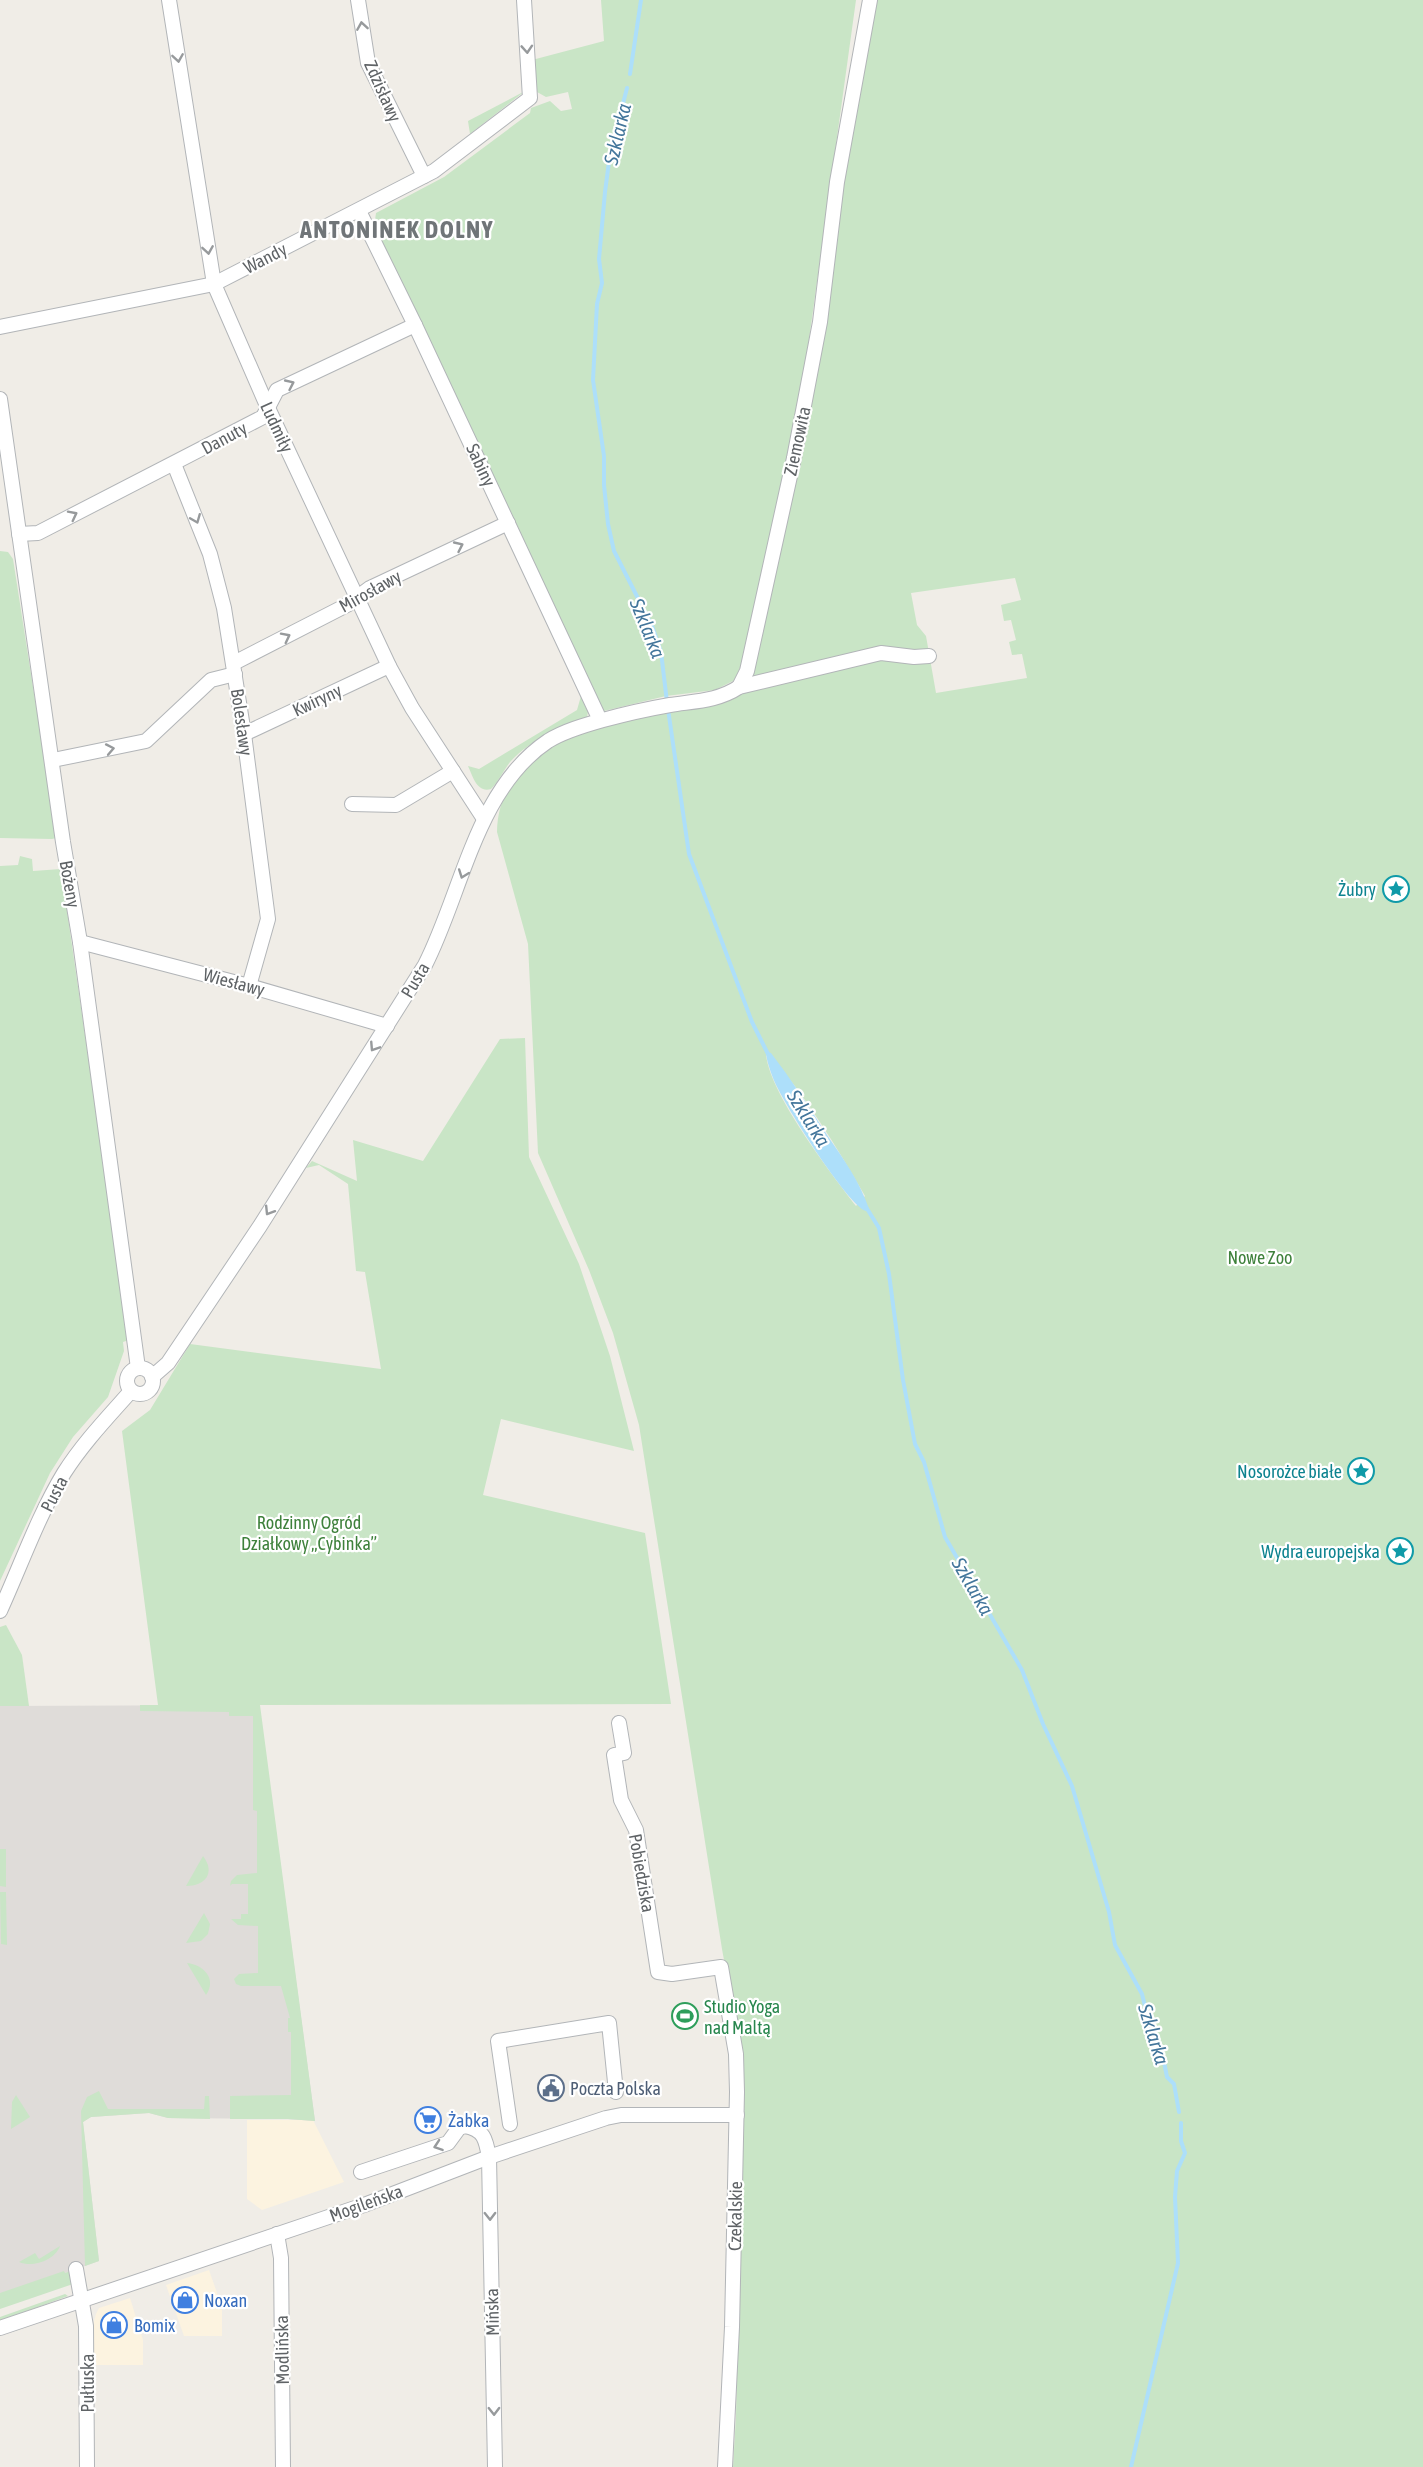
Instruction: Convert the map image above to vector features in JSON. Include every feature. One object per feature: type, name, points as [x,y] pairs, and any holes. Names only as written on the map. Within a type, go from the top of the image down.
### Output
[{"type":"street","name":"Ludmiły","points":[[169,0],[214,284],[268,408],[389,666],[412,708],[484,819]]},
{"type":"street","name":"Zdzisławy","points":[[358,0],[368,63],[424,176]]},
{"type":"street","name":"Wandy","points":[[0,327],[214,284],[434,171],[530,98],[524,0]]},
{"type":"street","name":"Ziemowita","points":[[739,687],[747,671],[794,458],[820,322],[837,182],[870,0]]},
{"type":"street","name":"Sabiny","points":[[359,211],[415,325],[600,720]]},
{"type":"street","name":"Danuty","points":[[19,534],[38,533],[174,464],[263,417],[278,390],[415,325]]},
{"type":"street","name":"Bożeny","points":[[0,399],[63,842],[80,942],[138,1368]]},
{"type":"street","name":"Bolesławy","points":[[174,464],[210,554],[224,608],[244,734],[268,919],[249,986]]},
{"type":"street","name":"Mirosławy","points":[[53,760],[146,741],[211,680],[347,605],[370,588],[508,523]]},
{"type":"street","points":[[739,687],[881,653],[929,656]]},
{"type":"street","name":"Kwiryny","points":[[244,734],[389,666]]},
{"type":"street","name":"Pusta","points":[[152,1377],[168,1363],[246,1246],[425,965],[441,935],[484,819],[501,789],[538,749],[562,734],[600,720],[667,705],[725,696],[739,687]]},
{"type":"street","points":[[352,804],[396,805],[453,771]]},
{"type":"street","name":"Wiesławy","points":[[80,942],[249,986],[387,1026]]},
{"type":"street","points":[[138,1368],[149,1372],[152,1377],[153,1382],[149,1390],[140,1394],[131,1391],[127,1382],[130,1373],[138,1368]]},
{"type":"street","name":"Pusta","points":[[0,1611],[64,1473],[131,1391]]},
{"type":"street","name":"Pobiedziska","points":[[619,1723],[624,1753],[614,1755],[621,1800],[636,1830],[658,1972],[672,1974],[721,1966]]},
{"type":"street","name":"Czekalskie","points":[[721,1966],[736,2054],[737,2115],[732,2327],[725,2467]]},
{"type":"street","points":[[510,2124],[498,2041],[609,2024],[616,2092]]},
{"type":"street","name":"Mogileńska","points":[[0,2328],[364,2205],[489,2157],[621,2115],[737,2115]]},
{"type":"street","points":[[361,2172],[448,2143],[459,2128],[465,2126],[481,2132],[486,2141],[489,2157]]},
{"type":"street","name":"Mińska","points":[[489,2157],[495,2467]]},
{"type":"street","name":"Modlińska","points":[[277,2234],[281,2258],[283,2467]]},
{"type":"street","name":"Pułtuska","points":[[76,2269],[87,2326],[87,2467]]},
{"type":"shaded area","points":[[259,1705],[315,2121],[168,2118],[149,2113],[91,2117],[83,2122],[99,2261],[0,2296],[0,1706]]},
{"type":"shaded area","points":[[247,2120],[313,2120],[344,2182],[262,2210],[247,2199]]},
{"type":"shaded area","points":[[209,2270],[222,2307],[222,2336],[184,2336],[166,2285]]},
{"type":"shaded area","points":[[130,2298],[143,2340],[143,2365],[94,2365],[94,2321],[99,2308]]},
{"type":"green space","points":[[601,0],[856,0],[798,419],[743,660],[735,680],[715,690],[666,696],[604,711],[372,222],[375,220],[376,213],[444,177],[530,113],[531,108],[550,101],[561,111],[572,109],[568,92],[546,97],[537,92],[532,60],[604,41]]},
{"type":"green space","name":"Nowe Zoo","points":[[875,0],[1423,0],[1423,2467],[733,2467],[744,2071],[722,1949],[639,1425],[613,1333],[589,1270],[538,1153],[528,944],[497,832],[502,803],[515,778],[534,759],[558,744],[613,722],[668,710],[716,703],[742,690]],"holes":[[[1015,578],[1021,600],[1001,605],[1004,621],[1011,620],[1016,640],[1009,642],[1012,655],[1022,654],[1027,678],[936,693],[926,636],[917,625],[911,593]],[[766,1051],[807,1103],[865,1196],[856,1206],[817,1153],[788,1108],[776,1086]]]},
{"type":"green space","points":[[525,91],[470,134],[468,121]]},
{"type":"green space","points":[[0,551],[8,552],[13,559],[52,808],[56,838],[52,839],[0,838]]},
{"type":"green space","points":[[581,696],[588,712],[587,717],[546,735],[527,747],[510,762],[491,789],[482,789],[479,786],[468,766],[479,769],[577,710]]},
{"type":"green space","points":[[20,856],[32,859],[33,871],[61,869],[129,1340],[123,1342],[124,1351],[108,1397],[73,1437],[50,1473],[0,1581],[0,866],[18,865]]},
{"type":"green space","name":"Rodzinny Ogród Działkowy „Cybinka”","points":[[525,1038],[529,1157],[579,1264],[610,1356],[634,1451],[501,1419],[483,1495],[645,1533],[671,1704],[260,1705],[315,2121],[230,2119],[230,2096],[291,2095],[291,2032],[288,2032],[288,2018],[290,2018],[281,1986],[241,1986],[236,1984],[234,1979],[239,1974],[258,1973],[258,1926],[238,1925],[231,1919],[241,1919],[241,1914],[248,1914],[248,1884],[230,1886],[231,1881],[237,1875],[257,1873],[257,1811],[253,1810],[253,1716],[229,1716],[229,1712],[140,1711],[140,1705],[158,1705],[122,1431],[150,1410],[190,1344],[381,1369],[365,1272],[356,1271],[348,1184],[319,1165],[306,1168],[312,1161],[357,1181],[353,1140],[423,1161],[500,1039]]},
{"type":"green space","points":[[6,1625],[22,1655],[29,1706],[0,1706],[0,1627]]},
{"type":"green space","points":[[0,1849],[6,1849],[6,1887],[0,1886]]},
{"type":"green space","points":[[203,1856],[207,1862],[207,1877],[198,1884],[186,1886]]},
{"type":"green space","points":[[0,1892],[6,1892],[7,1945],[1,1944]]},
{"type":"green space","points":[[204,1913],[210,1924],[208,1934],[201,1941],[186,1943]]},
{"type":"green space","points":[[187,1963],[199,1967],[207,1974],[210,1984],[206,1995]]},
{"type":"green space","points":[[99,2091],[108,2109],[204,2109],[205,2096],[209,2096],[210,2119],[168,2118],[149,2113],[91,2117],[83,2122],[99,2261],[85,2266],[81,2111],[87,2097]]},
{"type":"green space","points":[[16,2095],[30,2117],[11,2129],[12,2102]]},
{"type":"green space","points":[[60,2246],[49,2259],[43,2262],[25,2264],[19,2262],[35,2253],[39,2259]]},
{"type":"green space","points":[[64,2271],[65,2273],[70,2271],[73,2284],[0,2309],[0,2293]]},
{"type":"green space","points":[[65,2294],[68,2296],[0,2321],[0,2317]]},
{"type":"water","points":[[766,1051],[771,1053],[786,1073],[845,1161],[865,1199],[869,1209],[866,1211],[857,1205],[845,1191],[801,1128],[773,1078]]},
{"type":"waterway","name":"Szklarka","points":[[630,74],[641,0]]},
{"type":"waterway","name":"Szklarka","points":[[627,88],[610,154],[605,192],[599,259],[602,283],[597,304],[593,380],[604,456],[608,524],[614,551],[652,626],[661,652],[667,702]]},
{"type":"waterway","name":"Szklarka","points":[[668,709],[689,854],[752,1022],[768,1054]]},
{"type":"waterway","name":"Szklarka","points":[[866,1207],[879,1228],[889,1274],[903,1380],[915,1444],[924,1462],[945,1537],[1022,1670],[1043,1724],[1072,1786],[1109,1912],[1115,1945],[1142,1994],[1152,2034],[1164,2062],[1167,2077],[1174,2084],[1179,2112]]},
{"type":"waterway","name":"Szklarka","points":[[1131,2467],[1178,2263],[1175,2197],[1177,2171],[1185,2153],[1181,2141],[1181,2123]]},
{"type":"place","name":"Żubry","points":[[1396,889]]},
{"type":"place","name":"Nosorożce białe","points":[[1361,1471]]},
{"type":"place","name":"Wydra europejska","points":[[1400,1551]]},
{"type":"place","name":"Studio Yoga nad Maltą","points":[[685,2016]]},
{"type":"place","name":"Poczta Polska","points":[[551,2088]]},
{"type":"place","name":"Żabka","points":[[428,2120]]},
{"type":"place","name":"Noxan","points":[[185,2300]]},
{"type":"place","name":"Bomix","points":[[114,2325]]},
{"type":"district","name":"ANTONINEK DOLNY","points":[[397,229]]}]
